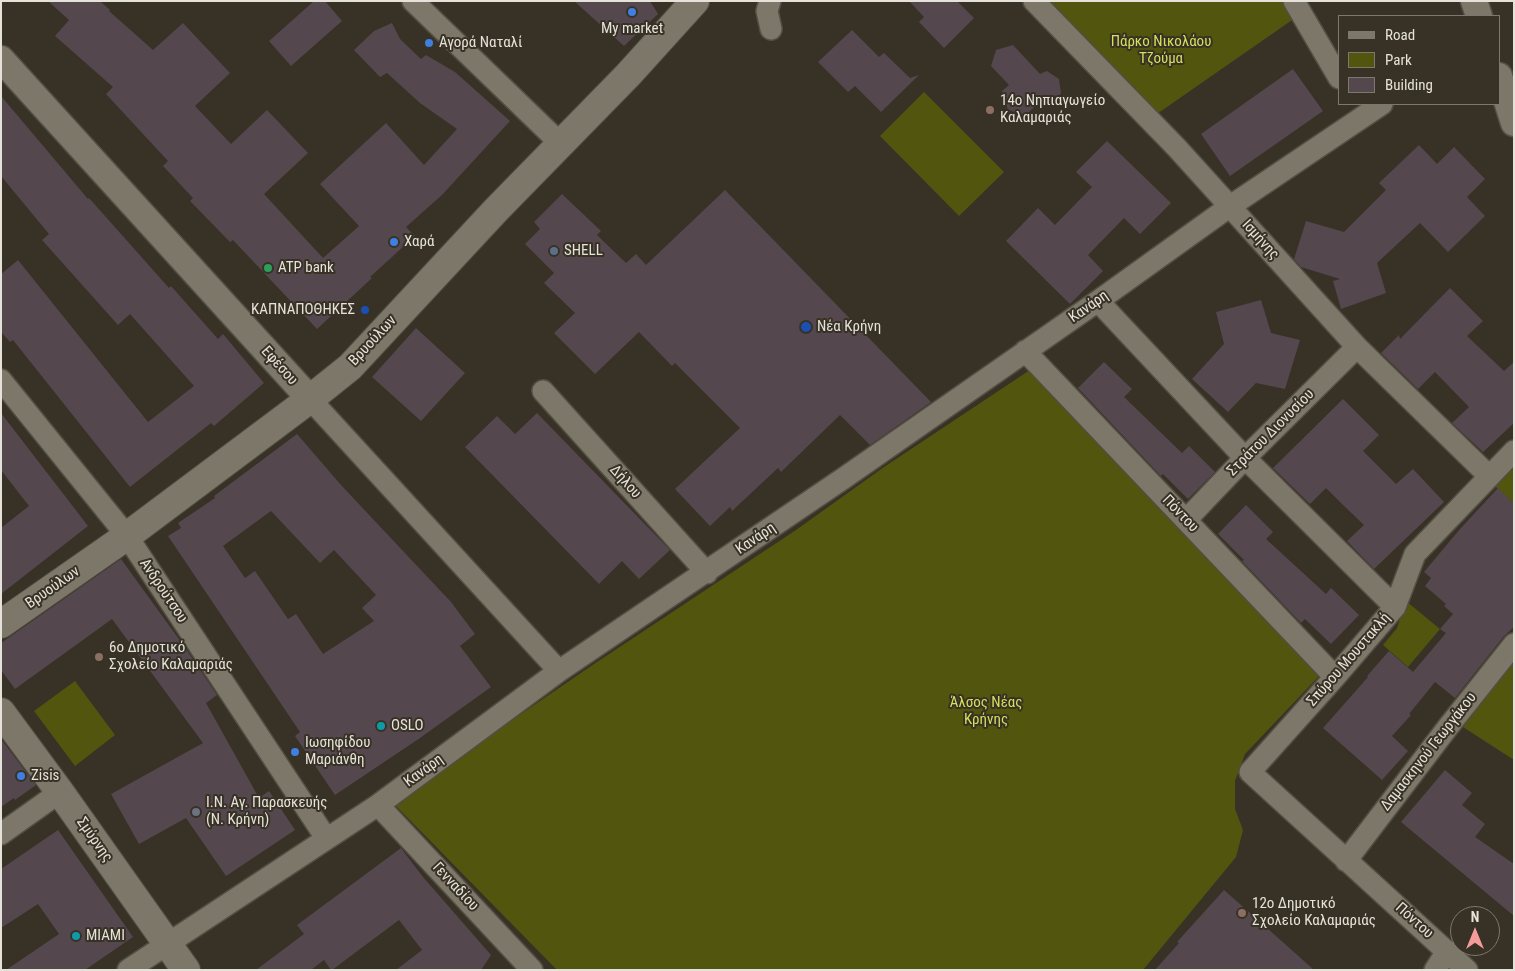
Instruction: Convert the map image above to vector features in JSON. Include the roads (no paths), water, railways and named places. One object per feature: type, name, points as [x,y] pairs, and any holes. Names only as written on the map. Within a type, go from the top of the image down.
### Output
[{"type":"main road","name":"Βρυούλων","points":[[1,624],[126,536],[350,367],[496,210],[628,75],[695,1]]},
{"type":"main road","name":"Σμύρνης","points":[[1,712],[186,970]]},
{"type":"street","points":[[413,1],[561,144]]},
{"type":"street","points":[[770,1],[767,11],[771,29]]},
{"type":"street","name":"Ισμήνης","points":[[1034,1],[1177,148],[1358,347],[1489,476]]},
{"type":"street","points":[[1294,1],[1338,76]]},
{"type":"street","points":[[1474,1],[1479,15]]},
{"type":"street","name":"Εφέσου","points":[[1,59],[559,671]]},
{"type":"street","points":[[1500,79],[1514,123]]},
{"type":"street","name":"Κανάρη","points":[[128,970],[378,804],[559,671],[706,573],[1098,301],[1358,111],[1379,105]]},
{"type":"street","points":[[1098,301],[1245,458],[1395,607]]},
{"type":"street","name":"Στράτου Διονυσίου","points":[[1186,520],[1245,458],[1358,347]]},
{"type":"street","name":"Πόντου","points":[[1024,352],[1335,677]]},
{"type":"street","name":"Ανδρούτσου","points":[[1,380],[126,536],[326,838]]},
{"type":"street","name":"Δήλου","points":[[543,391],[706,573]]},
{"type":"street","name":"Σπύρου Μουστακλή","points":[[1250,772],[1395,607],[1415,554],[1514,451]]},
{"type":"street","name":"Δαμασκηνού Γεωργάκου","points":[[1346,861],[1514,644]]},
{"type":"street","name":"Πόντου","points":[[1250,772],[1467,970]]},
{"type":"street","points":[[1,834],[60,792]]},
{"type":"street","name":"Γενναδίου","points":[[378,804],[521,966]]},
{"type":"street","points":[[1435,970],[1447,951]]},
{"type":"place","name":"My market","points":[[632,12]]},
{"type":"place","name":"Αγορά Ναταλί","points":[[429,43]]},
{"type":"place","name":"14ο Νηπιαγωγείο Καλαμαριάς","points":[[990,110]]},
{"type":"place","name":"Χαρά","points":[[394,242]]},
{"type":"place","name":"SHELL","points":[[554,251]]},
{"type":"place","name":"ATP bank","points":[[268,268]]},
{"type":"place","name":"ΚΑΠΝΑΠΟΘΗΚΕΣ","points":[[365,310]]},
{"type":"place","name":"Νέα Κρήνη","points":[[806,327]]},
{"type":"place","name":"6ο Δημοτικό Σχολείο Καλαμαριάς","points":[[99,657]]},
{"type":"place","name":"OSLO","points":[[381,726]]},
{"type":"place","name":"Ιωσηφίδου Μαριάνθη","points":[[295,752]]},
{"type":"place","name":"Zisis","points":[[21,776]]},
{"type":"place","name":"Ι.Ν. Αγ. Παρασκευής (Ν. Κρήνη)","points":[[196,812]]},
{"type":"place","name":"12ο Δημοτικό Σχολείο Καλαμαριάς","points":[[1242,913]]},
{"type":"place","name":"MIAMI","points":[[76,936]]},
{"type":"park label","name":"Πάρκο Νικολάου Τζούμα","points":[[1161,50]]},
{"type":"park label","name":"Άλσος Νέας Κρήνης","points":[[986,712]]}]
